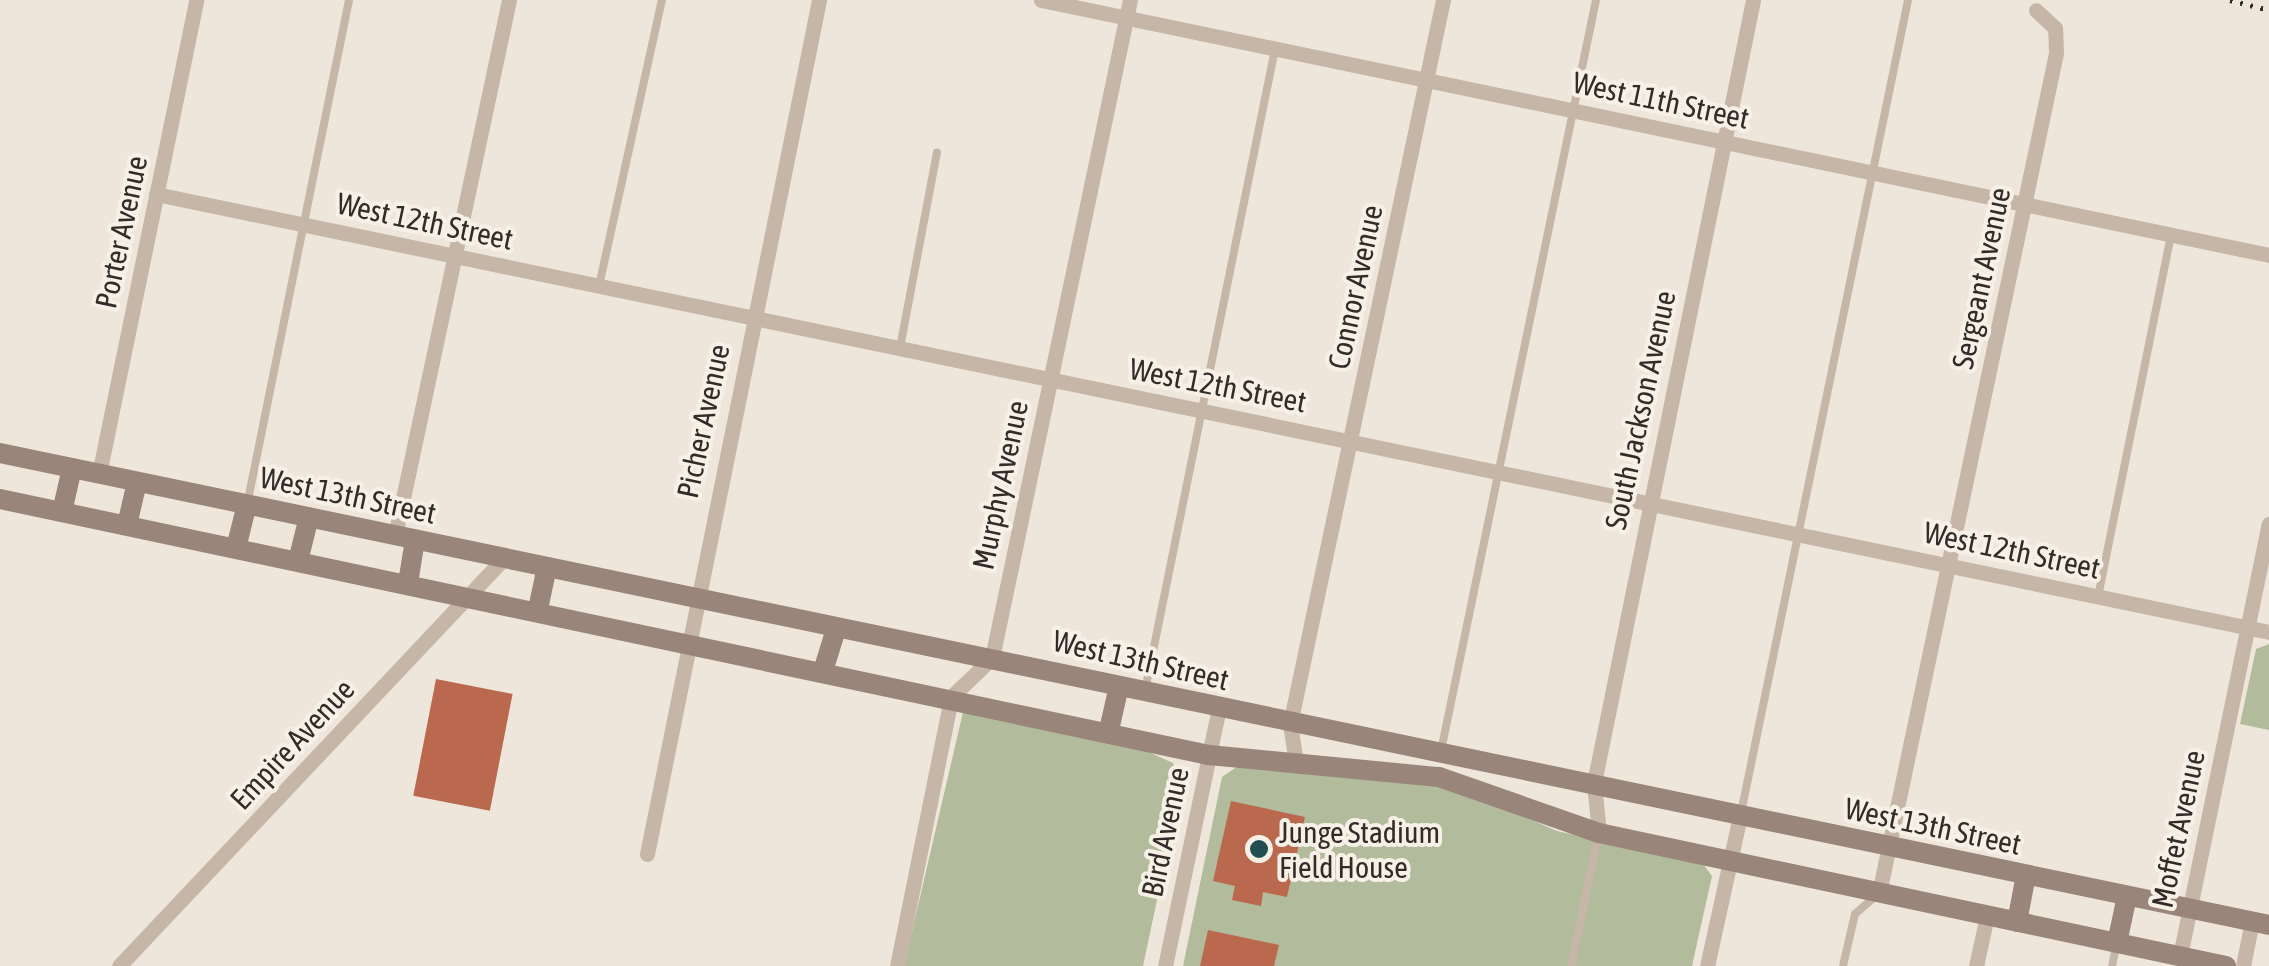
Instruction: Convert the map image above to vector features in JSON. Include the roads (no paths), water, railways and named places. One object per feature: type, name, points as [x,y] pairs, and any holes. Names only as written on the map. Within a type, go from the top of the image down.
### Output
[{"type":"street","name":"Porter Avenue","points":[[99,474],[196,0]]},
{"type":"street","points":[[408,583],[405,538],[456,255],[509,0]]},
{"type":"street","name":"Picher Avenue","points":[[647,854],[692,642],[694,598],[819,0]]},
{"type":"street","name":"West 11th Street","points":[[1041,0],[2269,255]]},
{"type":"street","name":"Murphy Avenue","points":[[992,658],[1130,0]]},
{"type":"street","name":"Connor Avenue","points":[[1296,762],[1290,724],[1444,0]]},
{"type":"street","name":"South Jackson Avenue","points":[[1599,833],[1594,784],[1753,0]]},
{"type":"street","name":"Sergeant Avenue","points":[[1879,893],[2057,38],[2036,10]]},
{"type":"street","name":"West 12th Street","points":[[156,194],[2269,632]]},
{"type":"street","name":"West 13th Street","points":[[0,453],[2260,923]]},
{"type":"street","points":[[62,512],[72,468]]},
{"type":"street","points":[[126,525],[137,482]]},
{"type":"street","points":[[0,499],[824,668],[1210,754],[1438,777],[1599,833],[2226,966]]},
{"type":"street","points":[[236,548],[247,504]]},
{"type":"street","points":[[298,561],[309,518]]},
{"type":"street","name":"Moffet Avenue","points":[[2180,956],[2269,524]]},
{"type":"street","name":"Empire Avenue","points":[[119,966],[504,558]]},
{"type":"street","points":[[538,610],[547,567]]},
{"type":"street","points":[[824,668],[836,628]]},
{"type":"street","points":[[896,966],[951,696],[992,658]]},
{"type":"street","points":[[1109,730],[1118,686]]},
{"type":"street","name":"Bird Avenue","points":[[1165,966],[1219,708]]},
{"type":"street","points":[[1707,966],[1740,816]]},
{"type":"street","points":[[2017,922],[2026,875]]},
{"type":"street","points":[[2117,943],[2127,896]]},
{"type":"street","points":[[1976,966],[1986,916]]},
{"type":"street","points":[[2243,966],[2260,923]]},
{"type":"lane","points":[[247,504],[349,0]]},
{"type":"lane","points":[[598,286],[662,0]]},
{"type":"lane","points":[[1440,755],[1596,0]]},
{"type":"lane","points":[[1740,816],[1908,0]]},
{"type":"lane","points":[[1145,692],[1276,49]]},
{"type":"lane","points":[[900,348],[937,152]]},
{"type":"lane","points":[[2098,597],[2171,235]]},
{"type":"lane","points":[[1571,966],[1599,833]]},
{"type":"lane","points":[[1843,966],[1856,914],[1879,893]]},
{"type":"lane","points":[[2112,966],[2117,943]]},
{"type":"railway","points":[[2230,0],[2269,10]]},
{"type":"place","name":"Junge Stadium Field House","points":[[1259,849]]}]
